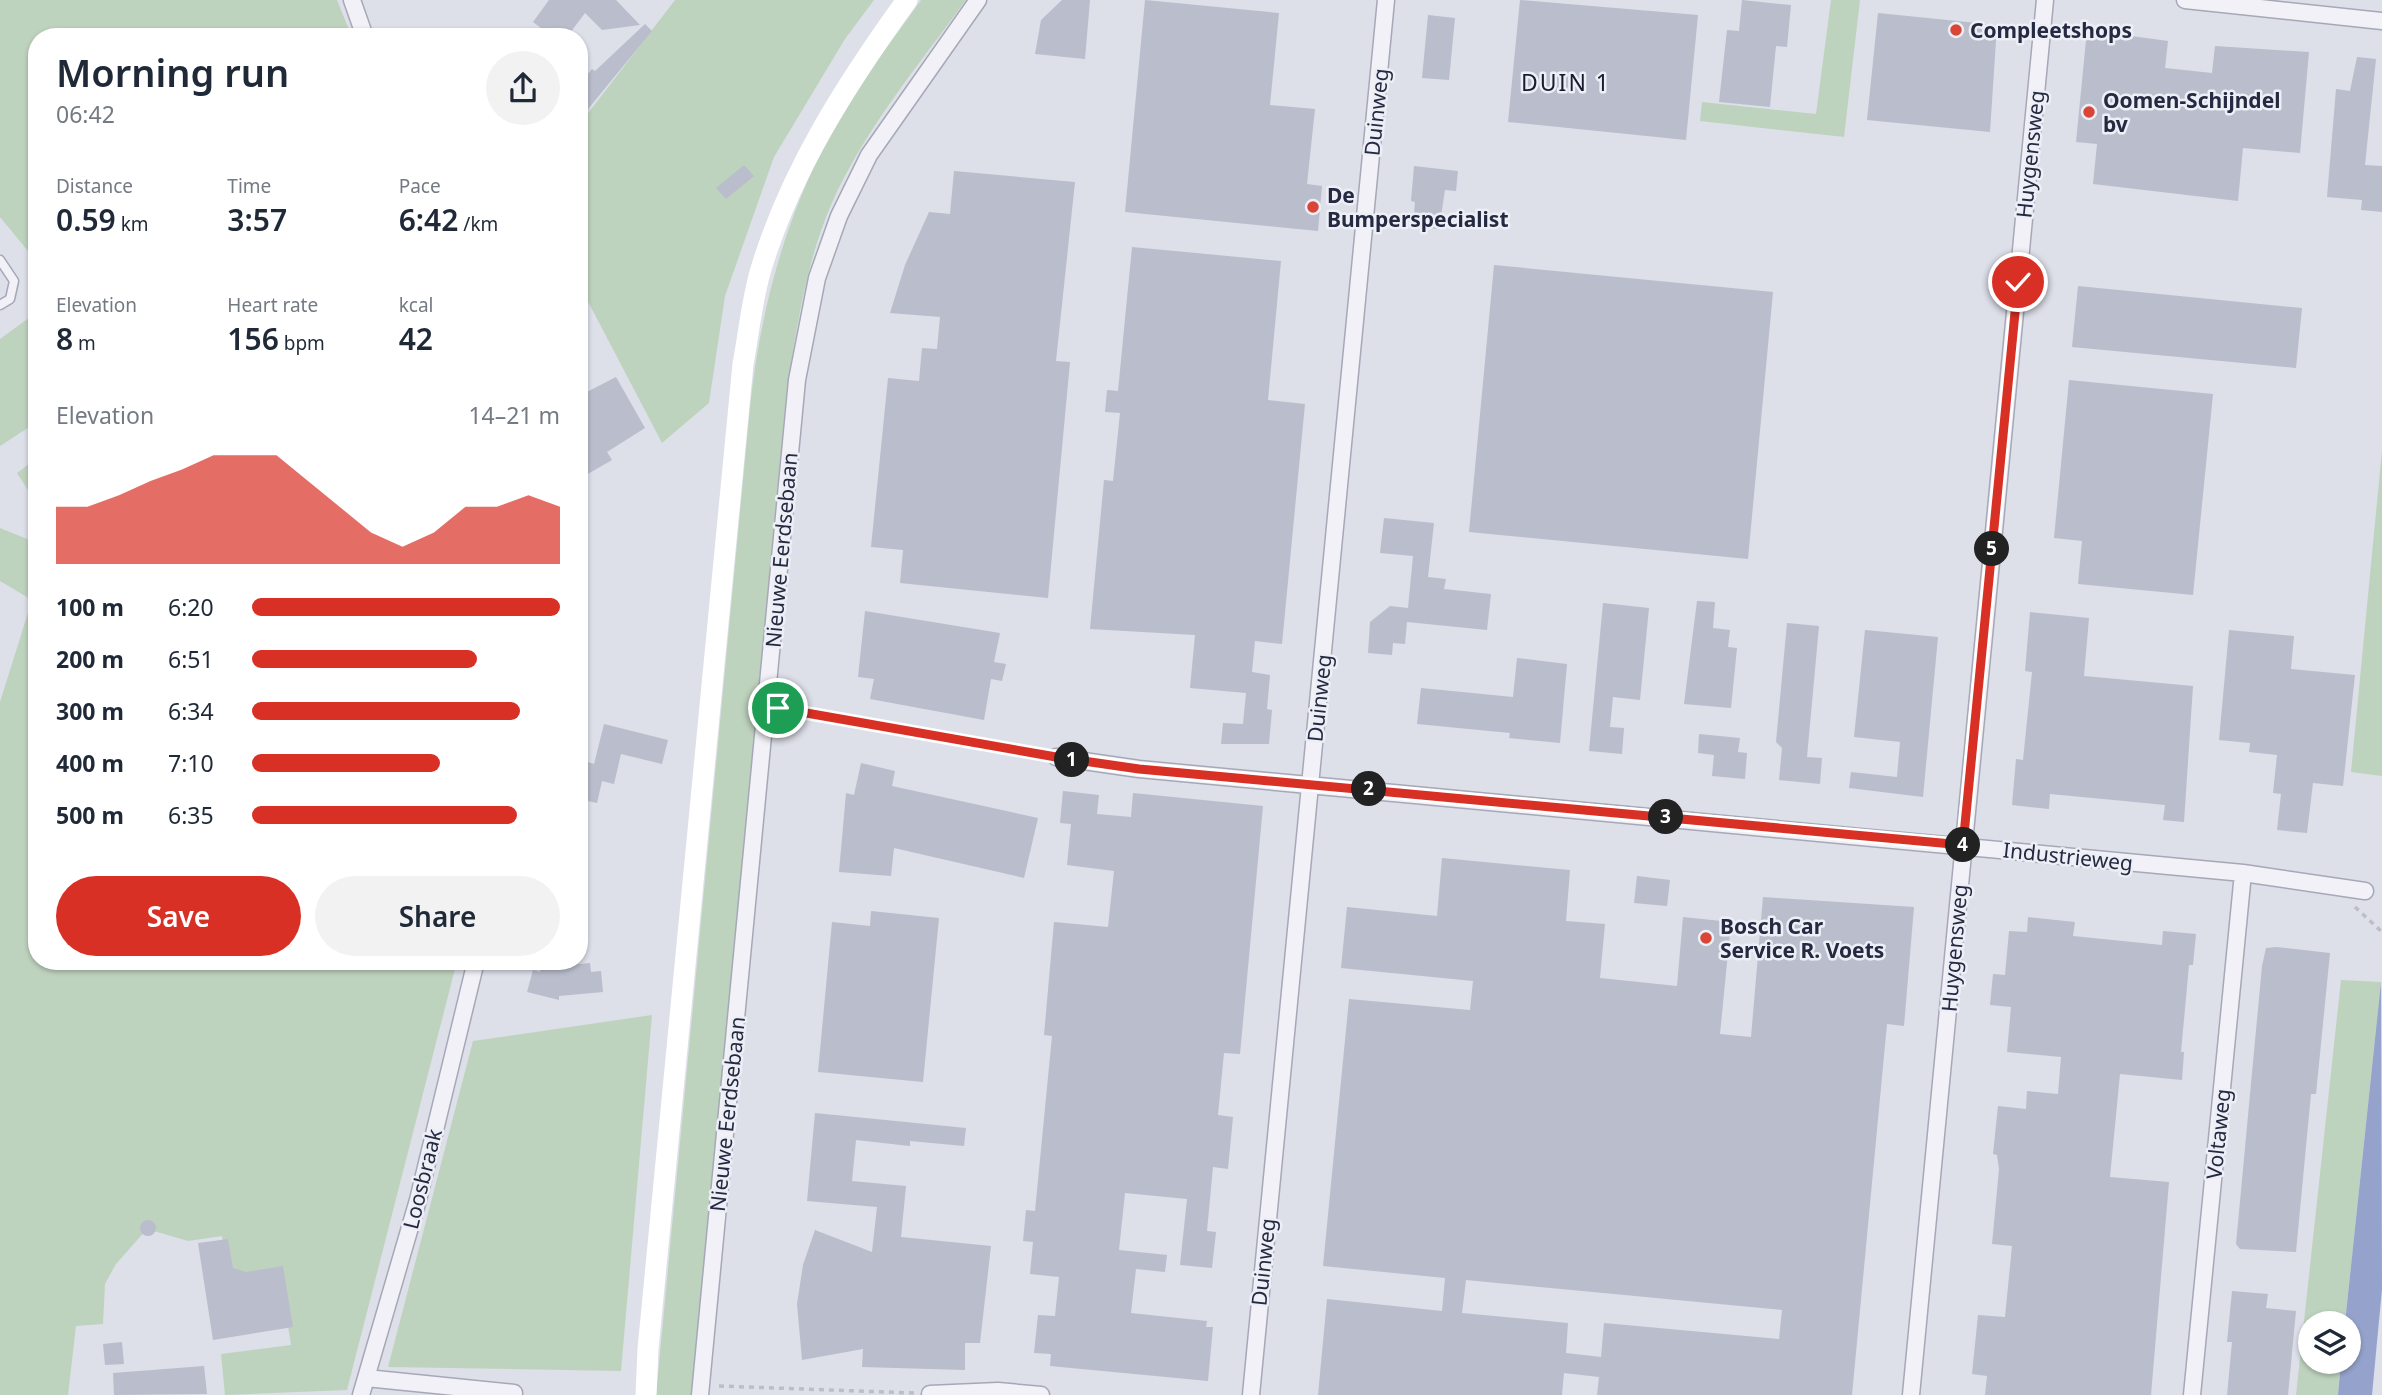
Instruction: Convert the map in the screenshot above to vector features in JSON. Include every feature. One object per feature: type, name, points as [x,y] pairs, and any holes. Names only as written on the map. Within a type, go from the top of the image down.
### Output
[{"type":"main road","points":[[646,1395],[648,1349],[745,350],[761,270],[790,192],[813,144],[907,0]]},
{"type":"main road","points":[[640,1395],[648,1349]]},
{"type":"street","points":[[352,0],[362,28]]},
{"type":"street","name":"Nieuwe Eerdsebaan","points":[[700,1390],[797,380],[817,278],[839,216],[869,155],[978,0]]},
{"type":"street","name":"Duinweg","points":[[1251,1395],[1386,0]]},
{"type":"street","name":"Huygensweg","points":[[1911,1395],[2045,0]]},
{"type":"street","points":[[2185,0],[2382,21]]},
{"type":"street","name":"Industrieweg","points":[[1056,757],[1139,769],[1311,783],[2243,873],[2365,891]]},
{"type":"street","name":"Voltaweg","points":[[2192,1395],[2243,873]]},
{"type":"street","name":"Loosbraak","points":[[361,1395],[418,1200],[474,970]]},
{"type":"street","points":[[366,1378],[514,1393]]},
{"type":"street","points":[[930,1394],[998,1391],[1041,1395]]},
{"type":"lane","points":[[0,260],[14,281],[10,299],[0,305]]},
{"type":"path","points":[[766,706],[1056,757]]},
{"type":"path","points":[[700,1390],[930,1394]]},
{"type":"green space","points":[[0,0],[337,0],[348,28],[28,28],[28,251],[0,217]]},
{"type":"green space","points":[[675,0],[874,0],[845,39],[774,157],[725,296],[709,403],[662,443],[588,302],[588,113]]},
{"type":"green space","points":[[921,0],[966,0],[893,99],[844,177],[814,251],[798,323],[786,396],[692,1395],[656,1395],[750,407],[760,338],[786,238],[797,206],[826,142],[871,69]]},
{"type":"green space","points":[[1831,0],[1860,0],[1844,137],[1700,121],[1702,102],[1816,114]]},
{"type":"green space","points":[[28,319],[28,428],[0,446],[0,339]]},
{"type":"green space","points":[[2382,450],[2382,776],[2351,772]]},
{"type":"green space","points":[[28,465],[28,490],[17,473]]},
{"type":"green space","points":[[0,528],[28,539],[28,598],[0,581]]},
{"type":"green space","points":[[28,613],[28,970],[455,970],[347,1390],[225,1395],[221,1354],[291,1345],[280,1276],[228,1283],[222,1236],[188,1241],[147,1229],[116,1264],[105,1284],[103,1324],[76,1326],[68,1395],[0,1395],[0,702]]},
{"type":"green space","points":[[2341,980],[2381,982],[2346,1311],[2305,1311]]},
{"type":"green space","points":[[652,1015],[621,1371],[388,1367],[473,1041]]},
{"type":"green space","points":[[2298,1374],[2340,1374],[2338,1395],[2296,1395]]},
{"type":"water","points":[[2381,982],[2382,1289],[2372,1395],[2338,1395],[2340,1374],[2361,1374],[2361,1311],[2346,1311]]},
{"type":"building","points":[[549,0],[616,0],[640,25],[602,30],[585,13],[574,28],[541,28],[533,22]]},
{"type":"building","points":[[1062,0],[1090,0],[1085,59],[1035,54],[1041,20]]},
{"type":"building","points":[[1145,0],[1279,13],[1270,105],[1315,109],[1307,184],[1322,186],[1318,231],[1125,212]]},
{"type":"building","points":[[1520,0],[1698,15],[1686,140],[1508,122]]},
{"type":"building","points":[[1742,0],[1791,5],[1787,47],[1776,46],[1770,107],[1719,102],[1727,30],[1739,31]]},
{"type":"building","points":[[1878,13],[1997,25],[1990,132],[1867,120]]},
{"type":"building","points":[[1428,15],[1455,18],[1449,80],[1422,78]]},
{"type":"building","points":[[645,24],[652,31],[588,109],[588,74],[592,69],[595,71]]},
{"type":"building","points":[[2087,30],[2168,41],[2165,68],[2212,73],[2215,46],[2309,52],[2300,153],[2243,148],[2238,201],[2093,184],[2097,144],[2076,142]]},
{"type":"building","points":[[2357,57],[2376,59],[2365,165],[2382,166],[2382,212],[2361,210],[2362,200],[2327,197],[2336,89],[2350,91]]},
{"type":"building","points":[[744,165],[754,176],[726,199],[716,188]]},
{"type":"building","points":[[1414,166],[1458,171],[1456,191],[1445,190],[1439,229],[1413,227],[1415,202],[1411,201]]},
{"type":"building","points":[[954,171],[1075,182],[1056,361],[1070,362],[1048,598],[900,583],[903,550],[871,547],[888,378],[919,381],[922,348],[937,349],[940,317],[890,313],[905,265],[929,212],[950,214]]},
{"type":"building","points":[[1132,247],[1281,261],[1268,400],[1305,404],[1282,644],[1255,641],[1252,672],[1270,675],[1267,709],[1272,710],[1269,744],[1221,744],[1223,723],[1243,724],[1246,693],[1190,688],[1195,635],[1090,629],[1104,480],[1113,481],[1120,413],[1105,412],[1107,390],[1118,391]]},
{"type":"building","points":[[1494,265],[1773,292],[1748,559],[1469,532]]},
{"type":"building","points":[[2078,286],[2302,308],[2296,368],[2072,347]]},
{"type":"building","points":[[616,377],[645,428],[607,452],[612,460],[588,474],[588,391]]},
{"type":"building","points":[[2069,380],[2213,394],[2193,595],[2078,584],[2082,541],[2054,538]]},
{"type":"building","points":[[1384,518],[1434,523],[1428,577],[1446,579],[1444,589],[1491,594],[1487,630],[1407,622],[1405,644],[1393,643],[1392,655],[1368,653],[1370,622],[1390,606],[1408,608],[1413,556],[1380,553]]},
{"type":"building","points":[[1697,601],[1715,602],[1713,628],[1730,630],[1728,647],[1737,648],[1731,708],[1684,704]]},
{"type":"building","points":[[1603,603],[1649,608],[1640,700],[1613,697],[1610,727],[1624,728],[1622,754],[1589,751]]},
{"type":"building","points":[[865,611],[1000,633],[994,662],[1006,664],[1002,681],[991,679],[984,720],[870,699],[874,679],[858,677]]},
{"type":"building","points":[[2030,612],[2089,618],[2084,676],[2193,686],[2184,822],[2163,820],[2165,805],[2050,794],[2049,809],[2012,805],[2016,759],[2023,760],[2032,672],[2025,671]]},
{"type":"building","points":[[1787,623],[1819,626],[1807,757],[1822,758],[1820,784],[1779,780],[1782,748],[1776,742]]},
{"type":"building","points":[[1865,630],[1938,637],[1923,797],[1849,788],[1851,772],[1897,777],[1900,742],[1854,737]]},
{"type":"building","points":[[2229,630],[2294,636],[2291,669],[2355,675],[2343,786],[2313,783],[2307,833],[2277,830],[2281,794],[2273,793],[2277,755],[2249,752],[2250,743],[2219,740]]},
{"type":"building","points":[[1517,658],[1567,664],[1560,743],[1509,738],[1510,733],[1417,724],[1421,688],[1513,697]]},
{"type":"building","points":[[604,724],[668,740],[662,764],[621,754],[614,784],[602,781],[597,803],[588,801],[588,762],[594,764]]},
{"type":"building","points":[[1699,734],[1740,738],[1738,752],[1747,753],[1745,779],[1712,776],[1714,755],[1698,753]]},
{"type":"building","points":[[861,763],[895,771],[892,786],[1038,818],[1024,878],[894,848],[891,876],[839,872],[846,793],[854,795]]},
{"type":"building","points":[[1063,791],[1099,795],[1097,814],[1131,817],[1133,793],[1263,806],[1240,1054],[1224,1053],[1218,1115],[1233,1117],[1228,1169],[1213,1167],[1207,1231],[1216,1232],[1212,1268],[1180,1265],[1187,1199],[1125,1193],[1119,1250],[1167,1255],[1165,1272],[1136,1269],[1131,1313],[1207,1321],[1206,1327],[1213,1327],[1208,1381],[1050,1366],[1051,1354],[1034,1353],[1038,1315],[1055,1316],[1059,1277],[1030,1274],[1033,1242],[1023,1241],[1026,1210],[1035,1211],[1052,1036],[1044,1035],[1054,922],[1108,927],[1114,871],[1067,865],[1071,824],[1060,823]]},
{"type":"building","points":[[1442,858],[1570,870],[1566,921],[1605,924],[1600,978],[1677,986],[1683,917],[1731,922],[1720,1034],[1751,1037],[1763,897],[1914,907],[1904,1026],[1887,1024],[1852,1395],[1597,1395],[1599,1377],[1564,1373],[1562,1395],[1318,1395],[1327,1299],[1442,1311],[1445,1278],[1323,1266],[1349,999],[1470,1010],[1473,981],[1341,968],[1347,907],[1437,916]],"holes":[[[1466,1280],[1782,1310],[1779,1339],[1604,1323],[1601,1357],[1566,1353],[1568,1323],[1462,1313]]]},
{"type":"building","points":[[1637,876],[1670,880],[1667,906],[1634,903]]},
{"type":"building","points":[[871,911],[939,918],[923,1082],[818,1072],[832,922],[870,926]]},
{"type":"building","points":[[2028,917],[2075,922],[2073,936],[2162,945],[2163,931],[2196,934],[2193,965],[2189,965],[2181,1052],[2184,1052],[2182,1080],[2120,1074],[2110,1177],[2169,1182],[2151,1395],[1985,1395],[1987,1376],[1972,1374],[1978,1315],[2005,1317],[2012,1246],[1992,1244],[1999,1169],[1997,1155],[1993,1154],[1998,1106],[2026,1109],[2027,1091],[2058,1094],[2061,1057],[2007,1052],[2011,1007],[1990,1005],[1993,974],[2005,975],[2009,931],[2027,932]]},
{"type":"building","points":[[2266,948],[2330,953],[2316,1094],[2311,1094],[2296,1252],[2240,1249],[2236,1244],[2262,966]]},
{"type":"building","points":[[590,963],[591,972],[601,971],[603,992],[559,996],[559,1000],[527,992],[533,970],[588,970]]},
{"type":"building","points":[[815,1113],[966,1128],[964,1146],[910,1141],[910,1146],[856,1140],[852,1181],[906,1186],[901,1237],[991,1246],[980,1343],[965,1343],[965,1370],[862,1367],[863,1349],[802,1360],[797,1304],[803,1265],[815,1230],[872,1252],[877,1207],[807,1201]]},
{"type":"building","points":[[148,1220],[154,1222],[154,1234],[148,1236],[142,1234],[140,1228],[142,1222]]},
{"type":"building","points":[[228,1239],[233,1268],[246,1272],[283,1266],[293,1327],[213,1340],[198,1243]]},
{"type":"building","points":[[2232,1291],[2268,1294],[2266,1308],[2296,1311],[2288,1395],[2227,1395],[2232,1342],[2227,1342]]},
{"type":"building","points":[[122,1342],[124,1364],[105,1365],[103,1344]]},
{"type":"building","points":[[204,1366],[207,1394],[114,1395],[113,1373]]},
{"type":"place","name":"Compleetshops","points":[[1956,30]]},
{"type":"place","name":"Oomen-Schijndel bv","points":[[2089,112]]},
{"type":"place","name":"De Bumperspecialist","points":[[1313,207]]},
{"type":"place","name":"Bosch Car Service R. Voets","points":[[1706,938]]},
{"type":"district","name":"DUIN 1","points":[[1566,82]]},
{"type":"route","points":[[778,708],[1139,769],[1963,845],[2018,282]]}]
